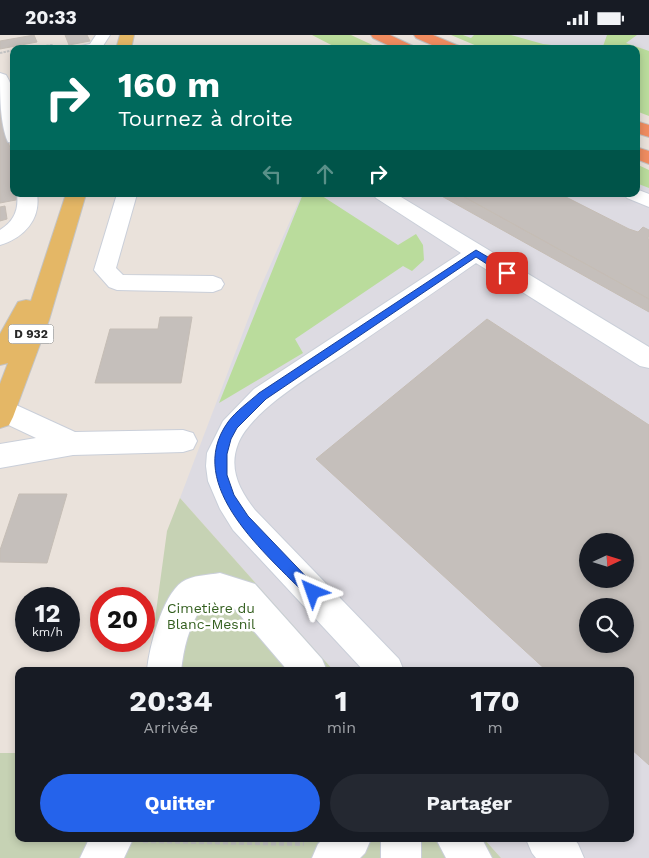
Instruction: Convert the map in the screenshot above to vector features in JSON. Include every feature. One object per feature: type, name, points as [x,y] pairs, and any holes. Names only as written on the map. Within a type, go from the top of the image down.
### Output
[{"type":"highway","points":[[378,35],[399,45]]},
{"type":"highway","points":[[421,35],[445,45]]},
{"type":"main road","name":"D 932","points":[[1,412],[36,320],[75,197]]},
{"type":"main road","name":"D 932","points":[[0,356],[55,256]]},
{"type":"street","points":[[4,62],[10,108]]},
{"type":"street","points":[[0,238],[11,234],[24,220],[29,203],[27,197]]},
{"type":"street","points":[[125,197],[105,270],[117,282],[213,284]]},
{"type":"street","points":[[388,197],[649,359]]},
{"type":"street","points":[[383,667],[244,520],[229,497],[221,475],[221,454],[225,438],[233,425],[263,396],[476,253]]},
{"type":"street","points":[[1,412],[73,444]]},
{"type":"street","points":[[0,456],[73,444],[183,441]]},
{"type":"street","points":[[165,667],[167,648],[178,614],[193,593],[220,589],[244,595],[307,667]]},
{"type":"street","points":[[401,842],[401,858]]},
{"type":"street","points":[[459,842],[472,858]]},
{"type":"street","points":[[549,842],[564,858]]},
{"type":"path","points":[[109,846],[343,847]]},
{"type":"shaded area","points":[[463,35],[649,35],[649,110],[640,68],[640,45],[487,45]]},
{"type":"shaded area","points":[[640,168],[649,172],[649,858],[501,858],[487,842],[634,842],[634,667],[330,667],[180,498],[258,293],[301,197],[640,197]]},
{"type":"green space","points":[[312,35],[351,35],[372,45],[331,45]]},
{"type":"green space","points":[[451,35],[463,35],[471,38],[474,35],[511,35],[551,45],[475,45]]},
{"type":"green space","points":[[607,35],[637,35],[626,43],[632,45],[603,45]]},
{"type":"green space","points":[[640,48],[649,51],[649,116],[640,113]]},
{"type":"green space","points":[[640,166],[649,170],[649,188],[640,185]]},
{"type":"green space","points":[[302,197],[324,197],[398,245],[416,234],[423,245],[424,260],[412,271],[403,266],[295,339],[303,353],[219,403]]},
{"type":"green space","name":"Cimetière du Blanc-Mesnil","points":[[180,498],[330,667],[149,667],[151,652],[155,652],[155,619],[167,531]]},
{"type":"green space","points":[[0,753],[15,753],[15,842],[487,842],[501,858],[0,858]]},
{"type":"building","points":[[34,35],[37,42],[10,45],[10,47],[0,49],[0,41]]},
{"type":"building","points":[[65,35],[87,35],[90,41],[69,45]]},
{"type":"building","points":[[0,105],[10,149],[10,197],[21,197],[21,199],[0,203]]},
{"type":"building","points":[[443,197],[464,197],[649,299],[649,312]]},
{"type":"building","points":[[464,197],[566,197],[629,229],[638,232],[643,227],[649,230],[649,237],[647,238],[649,239],[649,299]]},
{"type":"building","points":[[5,206],[7,219],[0,221],[0,207]]},
{"type":"building","points":[[160,317],[192,317],[181,383],[95,383],[110,329],[158,329]]},
{"type":"building","points":[[487,319],[649,425],[649,765],[634,752],[634,667],[543,667],[316,459]]},
{"type":"building","points":[[19,494],[67,494],[47,563],[0,562],[0,550]]},
{"type":"route","points":[[313,592],[244,520],[229,497],[221,475],[221,454],[225,438],[233,425],[263,396],[476,253],[507,273]]}]
